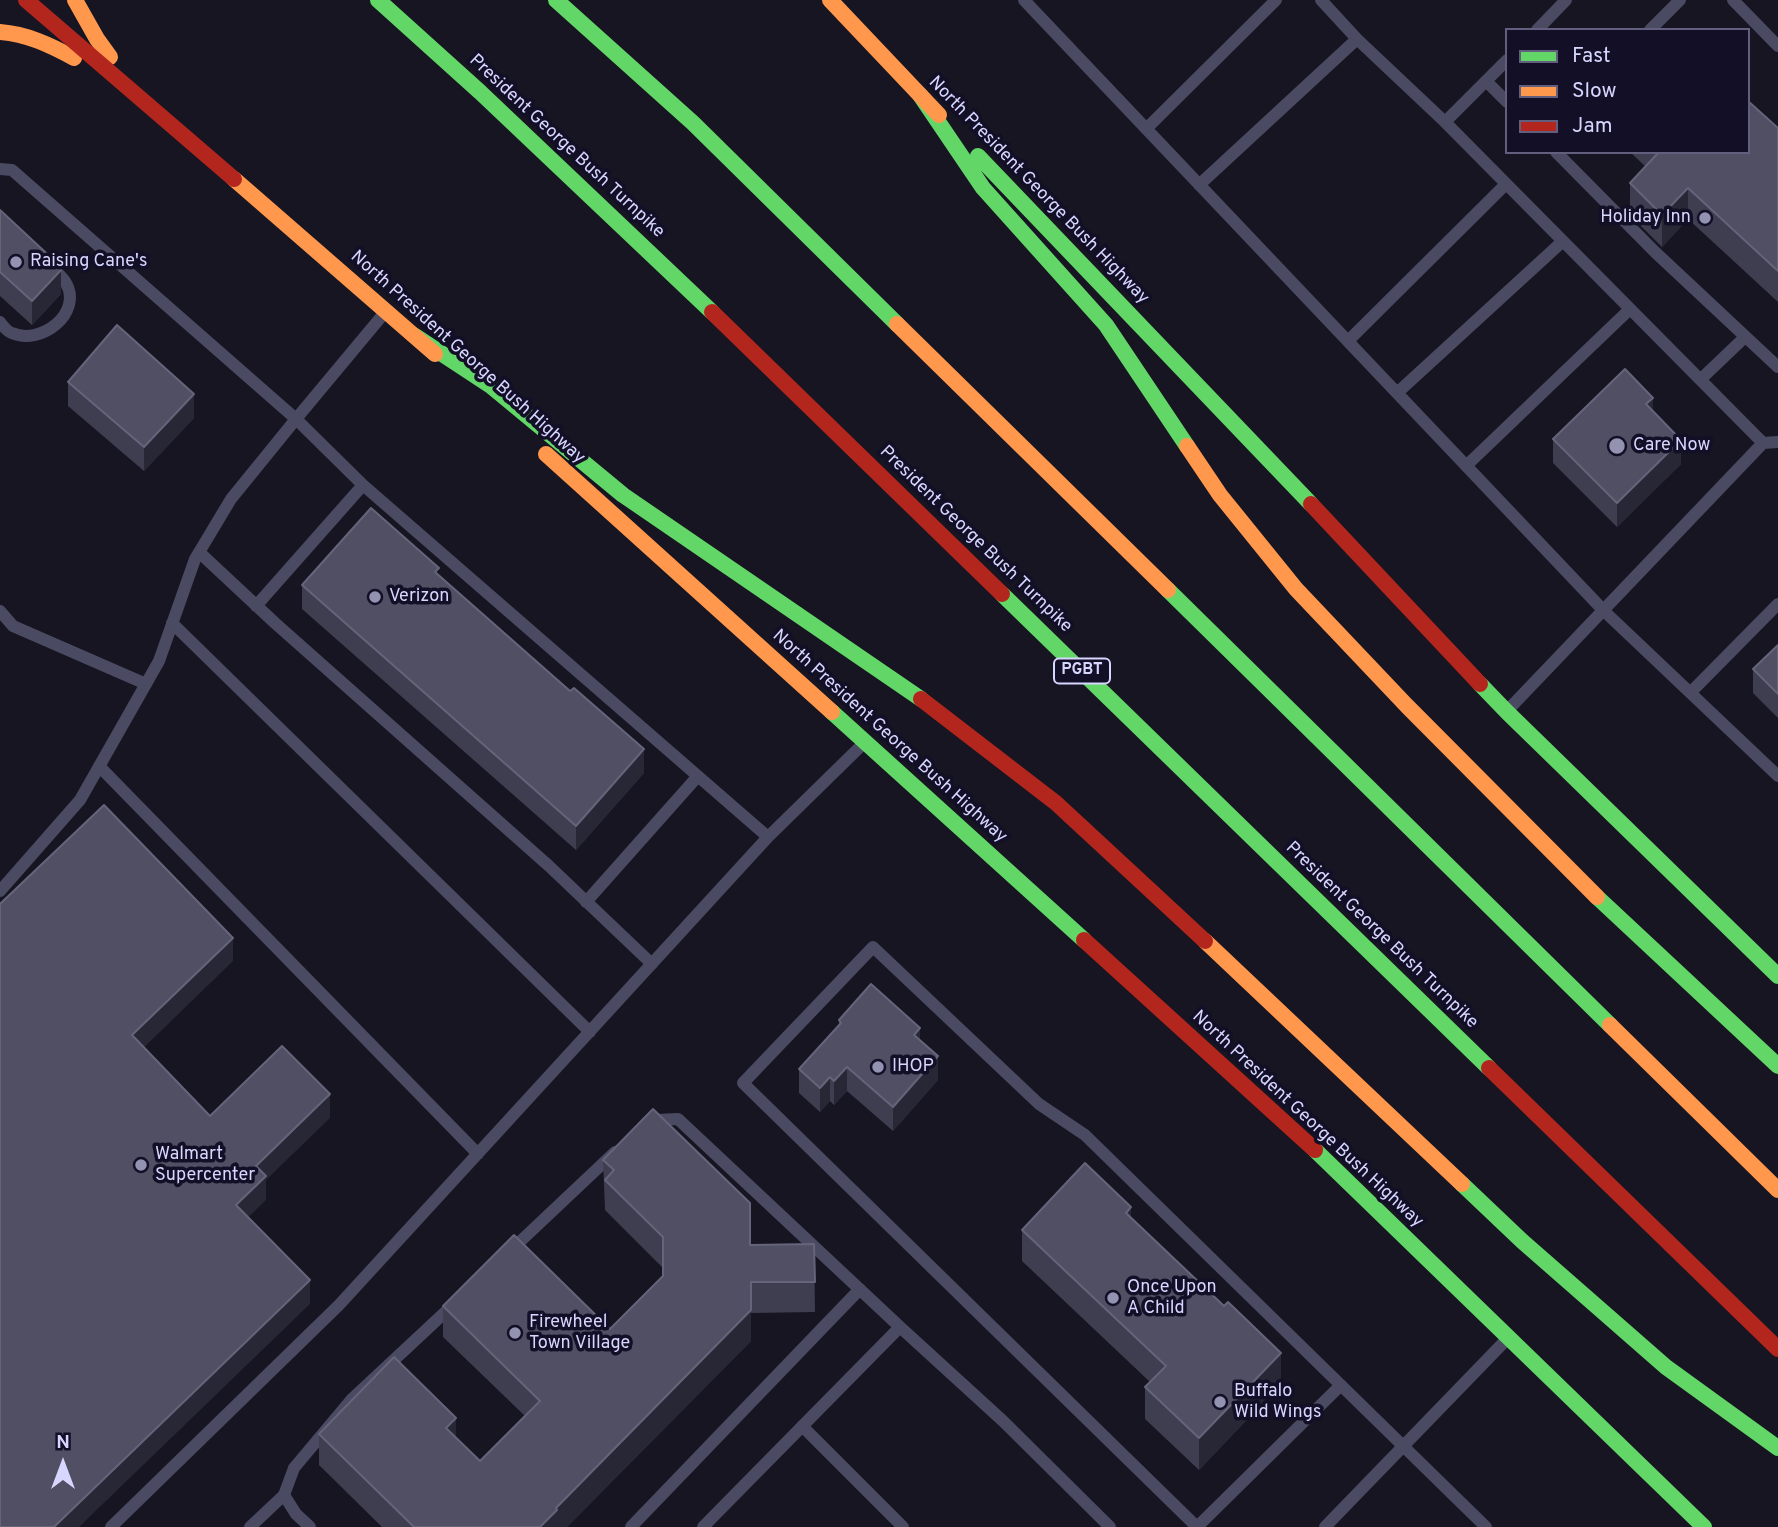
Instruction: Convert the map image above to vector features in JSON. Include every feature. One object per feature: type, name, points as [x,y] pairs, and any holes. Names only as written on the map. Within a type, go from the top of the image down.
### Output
[{"type":"main road","name":"North President George Bush Highway","points":[[26,0],[415,335],[518,429]]},
{"type":"main road","points":[[75,0],[97,39],[137,94]]},
{"type":"main road","name":"President George Bush Turnpike","points":[[378,0],[695,295],[1778,1349]]},
{"type":"main road","points":[[555,0],[693,123],[1778,1190]]},
{"type":"main road","name":"North President George Bush Highway","points":[[830,0],[1507,712],[1778,976]]},
{"type":"main road","points":[[0,32],[40,40],[137,94]]},
{"type":"main road","points":[[920,95],[983,188],[1106,325],[1220,495],[1296,589],[1407,706],[1600,900],[1778,1066]]},
{"type":"main road","points":[[415,335],[491,386],[623,495],[917,696],[1056,803],[1159,897],[1521,1241],[1666,1367],[1778,1448]]},
{"type":"main road","name":"North President George Bush Highway","points":[[539,447],[1335,1169],[1704,1527]]},
{"type":"lane","points":[[1024,0],[1604,611],[1778,776]]},
{"type":"lane","points":[[1146,129],[1276,0]]},
{"type":"lane","points":[[1321,0],[1763,443]]},
{"type":"lane","points":[[1539,28],[1566,0]]},
{"type":"lane","points":[[1652,28],[1680,0]]},
{"type":"lane","points":[[1733,0],[1778,46]]},
{"type":"lane","points":[[1199,185],[1357,39]]},
{"type":"lane","points":[[1445,122],[1505,62]]},
{"type":"lane","points":[[1486,81],[1505,101]]},
{"type":"lane","points":[[1558,154],[1655,252],[1778,367]]},
{"type":"lane","points":[[0,169],[12,170],[296,419],[363,485],[768,837]]},
{"type":"lane","points":[[1348,341],[1506,184]]},
{"type":"lane","points":[[1397,393],[1563,241]]},
{"type":"lane","points":[[0,323],[12,333],[30,336],[48,331],[65,316],[70,302],[65,281],[39,256]]},
{"type":"lane","points":[[1466,466],[1630,309]]},
{"type":"lane","points":[[0,891],[80,800],[159,661],[195,559],[231,499],[386,310]]},
{"type":"lane","points":[[1700,379],[1745,337]]},
{"type":"lane","points":[[1507,712],[1763,443],[1778,442]]},
{"type":"lane","points":[[256,606],[363,485]]},
{"type":"lane","points":[[199,552],[256,606],[549,866],[652,964]]},
{"type":"lane","points":[[1691,692],[1778,604]]},
{"type":"lane","points":[[0,611],[13,626],[146,684]]},
{"type":"lane","points":[[172,624],[590,1032]]},
{"type":"lane","points":[[111,1527],[339,1305],[768,837],[865,742]]},
{"type":"lane","points":[[99,766],[478,1154]]},
{"type":"lane","points":[[586,902],[698,776]]},
{"type":"lane","points":[[1341,1385],[1197,1527],[743,1083],[873,947],[1039,1104],[1086,1135],[1486,1527]]},
{"type":"lane","points":[[499,1262],[632,1136],[657,1120],[678,1119],[1003,1421],[1110,1527]]},
{"type":"lane","points":[[631,1527],[860,1289]]},
{"type":"lane","points":[[250,1527],[284,1495],[294,1468],[351,1401],[460,1298]]},
{"type":"lane","points":[[703,1527],[900,1327]]},
{"type":"lane","points":[[1325,1527],[1508,1338]]},
{"type":"lane","points":[[802,1426],[903,1527]]},
{"type":"lane","points":[[284,1495],[296,1514],[310,1527]]},
{"type":"lane","points":[[1466,1527],[1475,1517]]},
{"type":"building","name":"Holiday Inn","points":[[1750,103],[1778,128],[1778,271],[1688,188],[1662,215],[1630,183],[1657,154],[1750,154]]},
{"type":"building","points":[[0,210],[59,265],[61,270],[32,301],[0,272]]},
{"type":"building","points":[[117,325],[194,394],[144,447],[68,382]]},
{"type":"building","name":"Care Now","points":[[1625,369],[1653,398],[1646,404],[1681,440],[1617,503],[1553,439]]},
{"type":"building","points":[[371,508],[439,568],[435,572],[570,691],[574,688],[644,749],[576,826],[302,585]]},
{"type":"building","points":[[1778,645],[1778,694],[1753,669]]},
{"type":"building","name":"Walmart Supercenter","points":[[104,805],[233,938],[132,1035],[210,1116],[282,1046],[330,1094],[256,1166],[266,1176],[236,1205],[310,1280],[54,1527],[0,1527],[0,904]]},
{"type":"building","points":[[871,984],[920,1028],[914,1035],[938,1056],[893,1107],[847,1067],[834,1081],[830,1077],[820,1088],[799,1069],[841,1023],[839,1020]]},
{"type":"building","name":"Firewheel Town Village","points":[[653,1109],[750,1203],[750,1245],[814,1244],[815,1282],[751,1282],[751,1310],[540,1527],[414,1527],[319,1434],[394,1357],[456,1418],[446,1428],[480,1461],[540,1401],[443,1306],[514,1235],[610,1329],[663,1276],[663,1237],[605,1180],[614,1170],[603,1160]]},
{"type":"building","points":[[1085,1163],[1131,1207],[1126,1213],[1224,1306],[1228,1302],[1281,1353],[1199,1438],[1145,1387],[1166,1366],[1022,1230]]},
{"type":"traffic: fast","points":[[378,0],[480,92],[712,312]]},
{"type":"traffic: fast","points":[[556,0],[693,123],[897,324]]},
{"type":"traffic: fast","points":[[920,95],[983,188],[1106,325],[1187,446]]},
{"type":"traffic: fast","points":[[978,156],[1311,504]]},
{"type":"traffic: fast","points":[[415,336],[491,386],[623,495],[921,699]]},
{"type":"traffic: fast","points":[[1168,590],[1610,1025]]},
{"type":"traffic: fast","points":[[1002,594],[1489,1068]]},
{"type":"traffic: fast","points":[[1480,684],[1778,976]]},
{"type":"traffic: fast","points":[[832,712],[1084,940]]},
{"type":"traffic: fast","points":[[1597,897],[1778,1066]]},
{"type":"traffic: fast","points":[[1315,1150],[1704,1527]]},
{"type":"traffic: fast","points":[[1462,1184],[1522,1241],[1666,1367],[1778,1448]]},
{"type":"traffic: slow","points":[[75,0],[110,57]]},
{"type":"traffic: slow","points":[[830,0],[939,115]]},
{"type":"traffic: slow","points":[[0,32],[38,41],[74,58]]},
{"type":"traffic: slow","points":[[234,179],[435,354]]},
{"type":"traffic: slow","points":[[897,324],[1168,590]]},
{"type":"traffic: slow","points":[[1187,446],[1220,495],[1296,589],[1407,706],[1597,897]]},
{"type":"traffic: slow","points":[[546,454],[832,712]]},
{"type":"traffic: slow","points":[[1205,941],[1462,1184]]},
{"type":"traffic: slow","points":[[1610,1025],[1778,1190]]},
{"type":"traffic: jam","points":[[26,0],[234,179]]},
{"type":"traffic: jam","points":[[712,312],[1002,594]]},
{"type":"traffic: jam","points":[[1311,504],[1480,684]]},
{"type":"traffic: jam","points":[[921,699],[1056,803],[1205,941]]},
{"type":"traffic: jam","points":[[1084,940],[1315,1150]]},
{"type":"traffic: jam","points":[[1489,1068],[1778,1349]]},
{"type":"place","name":"Holiday Inn","points":[[1705,218]]},
{"type":"place","name":"Raising Cane's","points":[[16,262]]},
{"type":"place","name":"Care Now","points":[[1617,446]]},
{"type":"place","name":"Verizon","points":[[375,597]]},
{"type":"place","name":"IHOP","points":[[878,1067]]},
{"type":"place","name":"Walmart Supercenter","points":[[141,1165]]},
{"type":"place","name":"Once Upon A Child","points":[[1113,1298]]},
{"type":"place","name":"Firewheel Town Village","points":[[515,1333]]},
{"type":"place","name":"Buffalo Wild Wings","points":[[1220,1402]]}]
